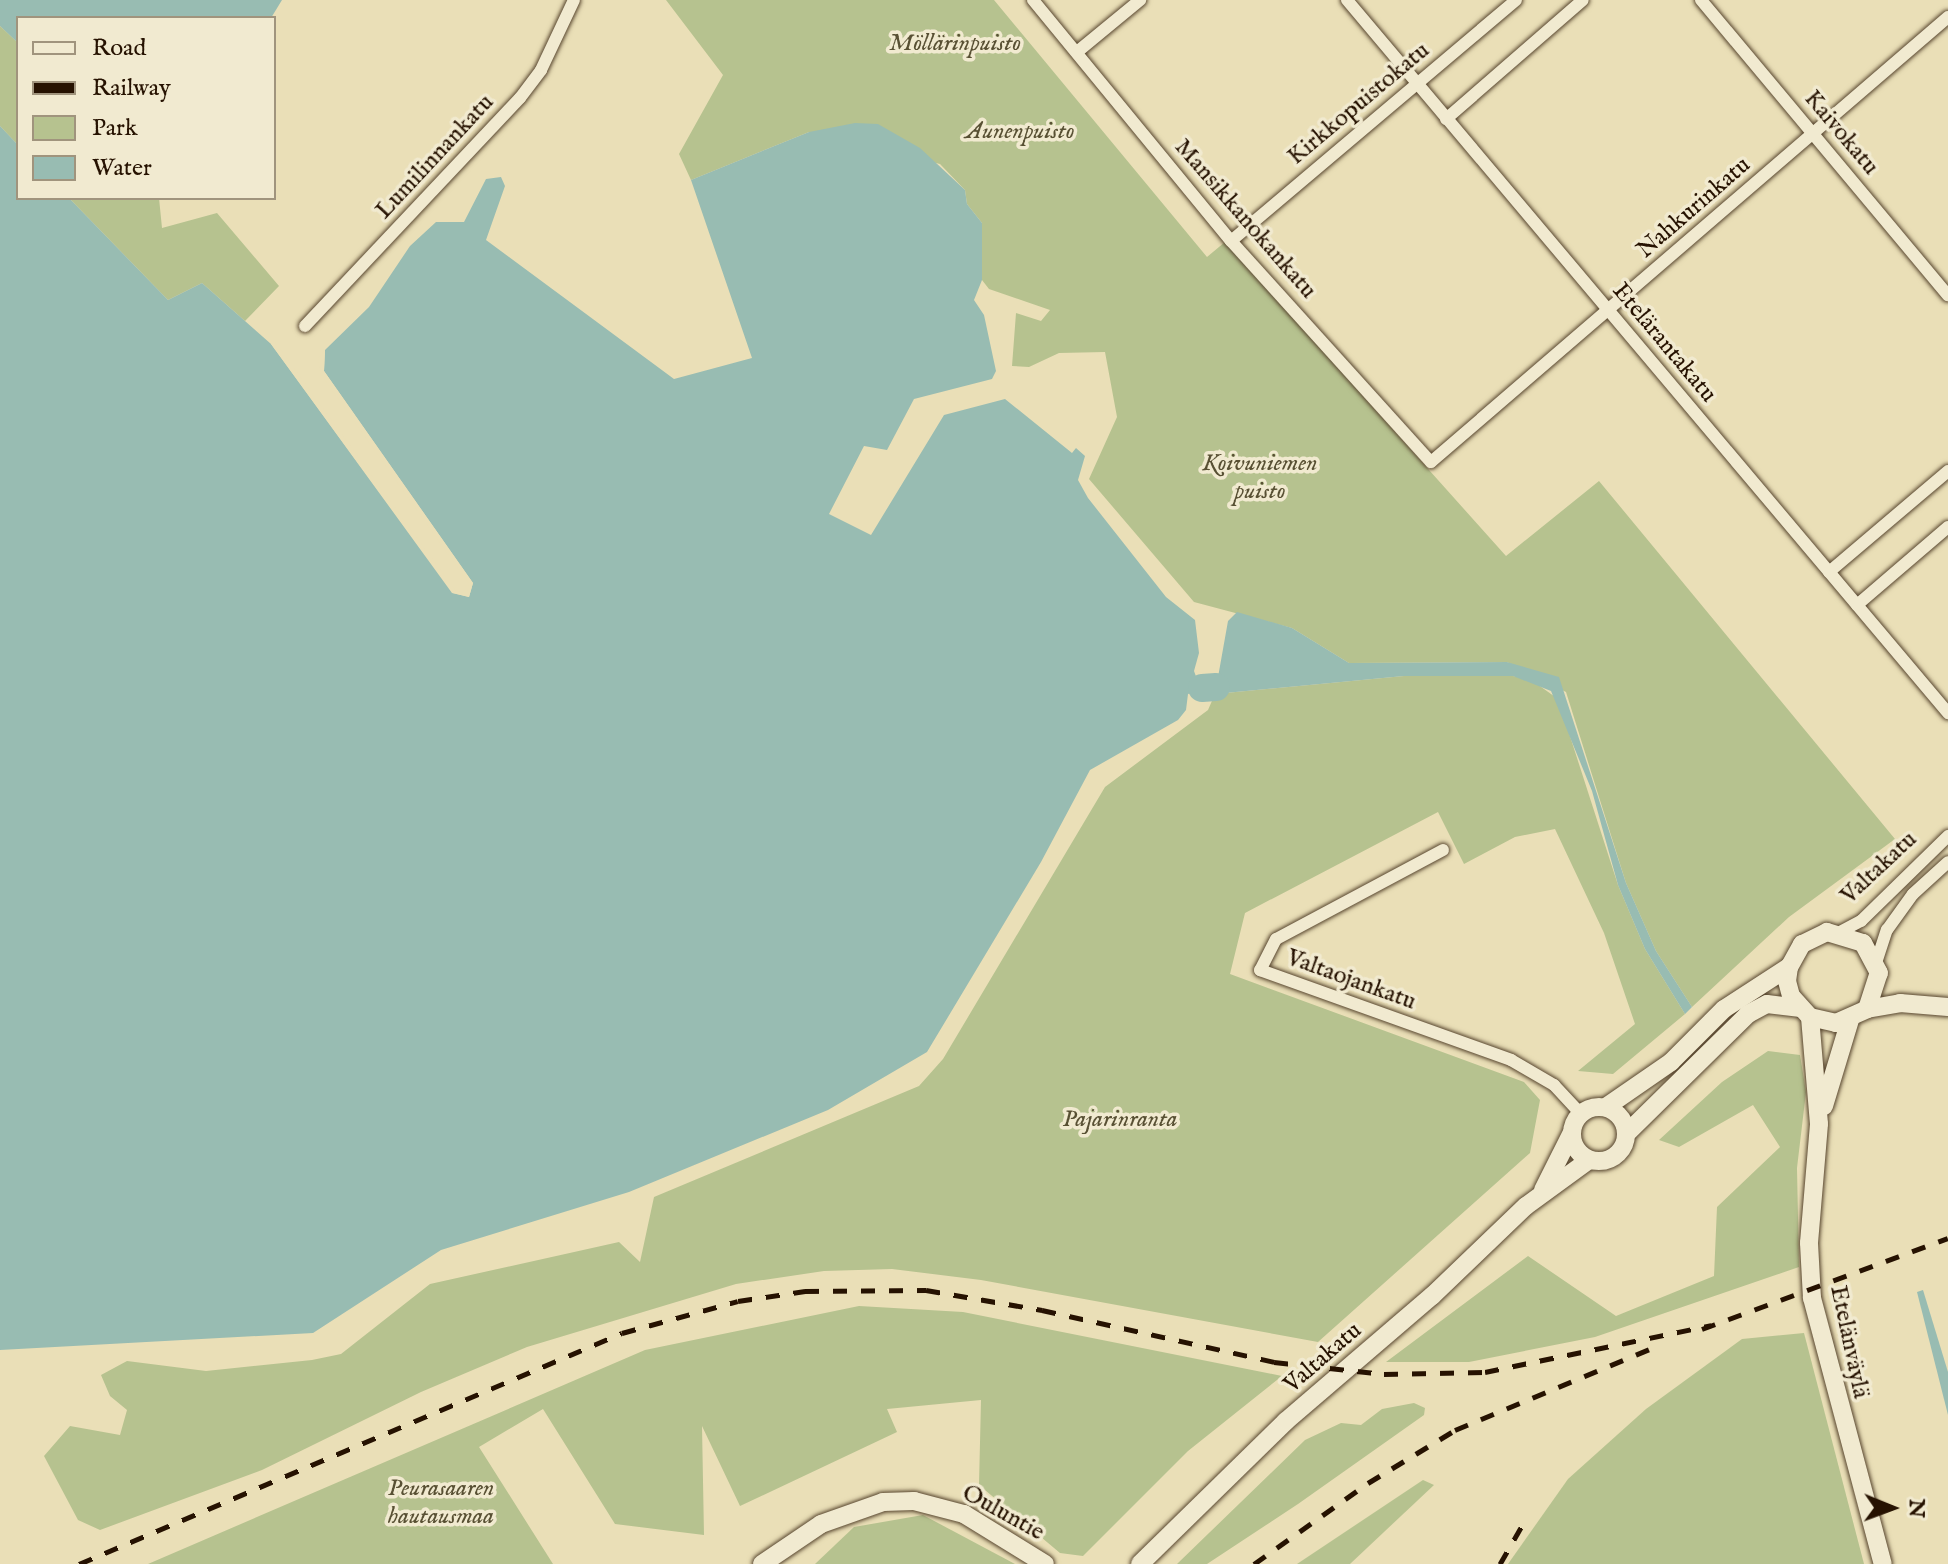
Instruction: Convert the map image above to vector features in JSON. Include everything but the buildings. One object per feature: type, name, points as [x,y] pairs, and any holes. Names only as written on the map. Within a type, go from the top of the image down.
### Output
[{"type":"main road","points":[[1805,1013],[1787,981],[1789,967],[1802,944],[1840,932],[1863,943],[1876,963],[1879,983],[1867,1009]]},
{"type":"main road","points":[[1789,967],[1724,1009],[1671,1062],[1606,1107],[1580,1113],[1571,1134],[1576,1150],[1589,1160],[1613,1157],[1626,1134],[1748,1014],[1767,1004],[1805,1013],[1823,1022],[1850,1020],[1867,1009],[1900,1003],[1948,1007]]},
{"type":"main road","points":[[1879,983],[1900,1003]]},
{"type":"main road","name":"Etelänväylä","points":[[1805,1013],[1819,1124]]},
{"type":"main road","name":"Etelänväylä","points":[[1850,1020],[1819,1124],[1809,1243],[1812,1298],[1883,1564]]},
{"type":"main road","points":[[1606,1107],[1617,1113],[1626,1134]]},
{"type":"main road","name":"Valtakatu","points":[[1541,1193],[1571,1134]]},
{"type":"main road","name":"Valtakatu","points":[[1140,1564],[1286,1421],[1432,1296],[1541,1193],[1589,1160]]},
{"type":"main road","name":"Ouluntie","points":[[762,1564],[821,1524],[883,1502],[914,1501],[964,1514],[1045,1564]]},
{"type":"street","name":"Lumilinnankatu","points":[[305,326],[520,98],[541,70],[574,0]]},
{"type":"street","name":"Mansikkanokankatu","points":[[1033,0],[1231,241],[1431,462]]},
{"type":"street","points":[[1077,52],[1140,0]]},
{"type":"street","name":"Etelärantakatu","points":[[1347,0],[1948,713]]},
{"type":"street","name":"Kirkkopuistokatu","points":[[1231,241],[1516,0]]},
{"type":"street","points":[[1446,119],[1583,0]]},
{"type":"street","name":"Kaivokatu","points":[[1701,0],[1948,295]]},
{"type":"street","name":"Nahkurinkatu","points":[[1431,462],[1609,312],[1948,17]]},
{"type":"street","points":[[1829,572],[1948,471]]},
{"type":"street","points":[[1857,605],[1948,527]]},
{"type":"street","name":"Valtakatu","points":[[1840,932],[1861,921],[1948,836]]},
{"type":"street","name":"Valtaojankatu","points":[[1443,850],[1276,939],[1260,970],[1511,1060],[1554,1085],[1580,1113]]},
{"type":"street","name":"Valtakatu","points":[[1876,963],[1887,930],[1913,894],[1948,862]]},
{"type":"green space","name":"Koivuniemen puisto","points":[[666,0],[994,0],[1207,257],[1225,242],[1506,556],[1599,481],[1895,839],[1789,917],[1692,1007],[1656,951],[1626,883],[1566,692],[1507,662],[1349,663],[1292,628],[1194,602],[1089,479],[1117,417],[1105,352],[1059,353],[1029,367],[1012,366],[1016,313],[1041,321],[1050,310],[989,289],[982,280],[982,223],[967,204],[965,190],[940,164],[809,132],[691,180],[679,154],[723,75]]},
{"type":"green space","points":[[0,26],[16,41],[16,143],[0,126]]},
{"type":"green space","points":[[71,200],[159,200],[162,228],[217,213],[279,286],[245,321],[202,283],[168,300]]},
{"type":"green space","name":"Pajarinranta","points":[[1404,676],[1513,676],[1530,679],[1558,699],[1618,885],[1645,949],[1685,1014],[1613,1074],[1578,1071],[1635,1024],[1604,933],[1555,829],[1515,837],[1464,864],[1438,812],[1245,913],[1230,974],[1524,1082],[1540,1100],[1530,1153],[1318,1342],[981,1280],[892,1269],[824,1271],[736,1284],[527,1347],[421,1392],[262,1470],[100,1530],[78,1520],[44,1456],[70,1426],[120,1435],[127,1410],[110,1396],[101,1375],[127,1361],[206,1371],[341,1354],[430,1284],[619,1242],[640,1262],[654,1197],[919,1086],[943,1059],[1105,787],[1208,710],[1215,694]]},
{"type":"green space","points":[[1768,1051],[1800,1055],[1806,1092],[1797,1168],[1799,1267],[1595,1337],[1469,1362],[1386,1362],[1528,1256],[1616,1316],[1714,1276],[1717,1207],[1780,1147],[1753,1105],[1679,1147],[1659,1140],[1722,1082]]},
{"type":"green space","name":"Peurasaaren hautausmaa","points":[[859,1306],[963,1312],[1282,1376],[1188,1451],[1083,1556],[1060,1553],[979,1485],[981,1400],[887,1409],[897,1432],[740,1506],[702,1426],[704,1535],[615,1524],[543,1409],[479,1447],[553,1564],[148,1564],[645,1350]]},
{"type":"green space","points":[[1804,1333],[1864,1564],[1508,1564],[1568,1479],[1646,1409],[1742,1339]]},
{"type":"green space","points":[[1414,1403],[1425,1408],[1424,1415],[1298,1504],[1207,1564],[1177,1564],[1305,1440],[1341,1423],[1361,1425],[1382,1409]]},
{"type":"green space","points":[[1423,1480],[1434,1485],[1350,1564],[1297,1564]]},
{"type":"green space","points":[[923,1515],[1015,1564],[815,1564],[854,1527]]},
{"type":"water","points":[[0,0],[282,0],[272,16],[16,16],[16,41],[0,26]]},
{"type":"water","points":[[855,123],[878,124],[920,148],[965,190],[967,204],[982,223],[982,280],[974,300],[984,315],[996,371],[992,379],[914,399],[887,450],[864,446],[829,514],[871,535],[944,415],[1005,399],[1072,453],[1076,448],[1085,456],[1078,480],[1088,498],[1166,597],[1195,620],[1199,653],[1194,671],[1201,690],[1188,694],[1186,710],[1178,720],[1090,770],[1041,862],[927,1052],[828,1110],[629,1192],[441,1250],[313,1333],[0,1350],[0,126],[16,143],[16,200],[71,200],[168,300],[202,283],[271,344],[452,593],[469,597],[473,583],[324,371],[325,350],[369,307],[410,246],[436,222],[464,222],[486,179],[501,177],[505,186],[486,240],[674,379],[752,358],[691,180],[809,132]]},
{"type":"water","points":[[1237,612],[1292,628],[1349,663],[1507,662],[1559,677],[1626,883],[1656,951],[1692,1007],[1685,1014],[1645,949],[1618,885],[1592,791],[1551,691],[1513,676],[1404,676],[1215,694],[1228,621]]},
{"type":"water","points":[[1923,1290],[1948,1372],[1948,1415],[1917,1292]]},
{"type":"pier","points":[[275,342],[455,590],[467,593],[469,584],[320,373],[318,358],[325,350],[324,371],[473,583],[469,597],[453,593],[271,344]]},
{"type":"waterway","points":[[1202,688],[1216,687]]},
{"type":"railway","points":[[1702,1329],[1948,1238]]},
{"type":"railway","points":[[79,1564],[622,1333],[738,1301],[805,1291],[926,1290],[1042,1310],[1274,1362],[1384,1374],[1485,1372],[1711,1325]]},
{"type":"railway","points":[[1254,1564],[1368,1483],[1455,1430],[1657,1346]]},
{"type":"railway","points":[[1500,1564],[1523,1524]]},
{"type":"park label","name":"Möllärinpuisto","points":[[955,44]]},
{"type":"park label","name":"Aunenpuisto","points":[[1020,132]]}]
